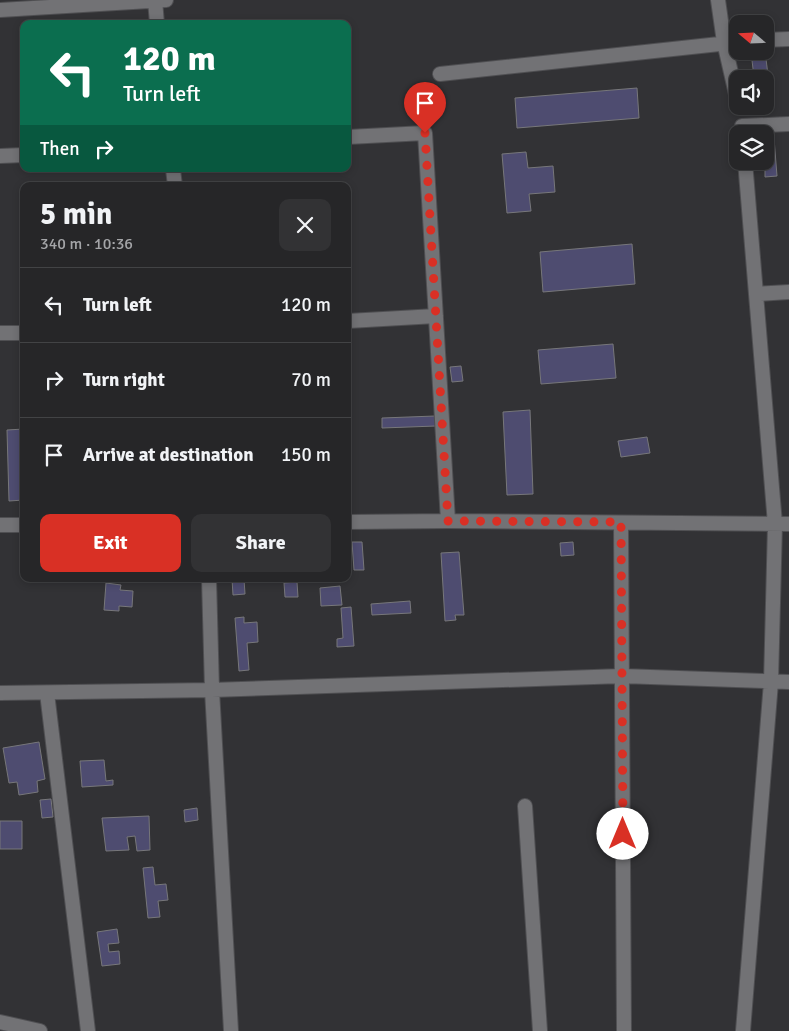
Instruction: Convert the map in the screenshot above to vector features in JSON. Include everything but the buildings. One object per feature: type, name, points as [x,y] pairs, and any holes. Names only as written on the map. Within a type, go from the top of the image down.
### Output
[{"type":"street","points":[[0,10],[159,0],[157,20]]},
{"type":"street","points":[[718,0],[729,36]]},
{"type":"street","points":[[774,40],[789,39]]},
{"type":"street","points":[[440,74],[729,42]]},
{"type":"street","points":[[774,126],[789,124]]},
{"type":"street","points":[[351,137],[425,133],[448,521]]},
{"type":"street","points":[[0,156],[20,155]]},
{"type":"street","points":[[743,1031],[771,682],[775,524],[746,170]]},
{"type":"street","points":[[756,294],[789,292]]},
{"type":"street","points":[[351,321],[436,316]]},
{"type":"street","points":[[0,333],[20,333]]},
{"type":"street","points":[[351,522],[789,524]]},
{"type":"street","points":[[621,522],[624,1031]]},
{"type":"street","points":[[0,526],[20,525]]},
{"type":"street","points":[[208,582],[212,690],[231,1031]]},
{"type":"street","points":[[0,693],[212,690],[622,676],[789,682]]},
{"type":"street","points":[[47,692],[88,1031]]},
{"type":"street","points":[[525,806],[540,1031]]},
{"type":"street","points":[[0,1022],[40,1031]]},
{"type":"route","points":[[425,133],[448,521],[621,522],[623,834]]}]
